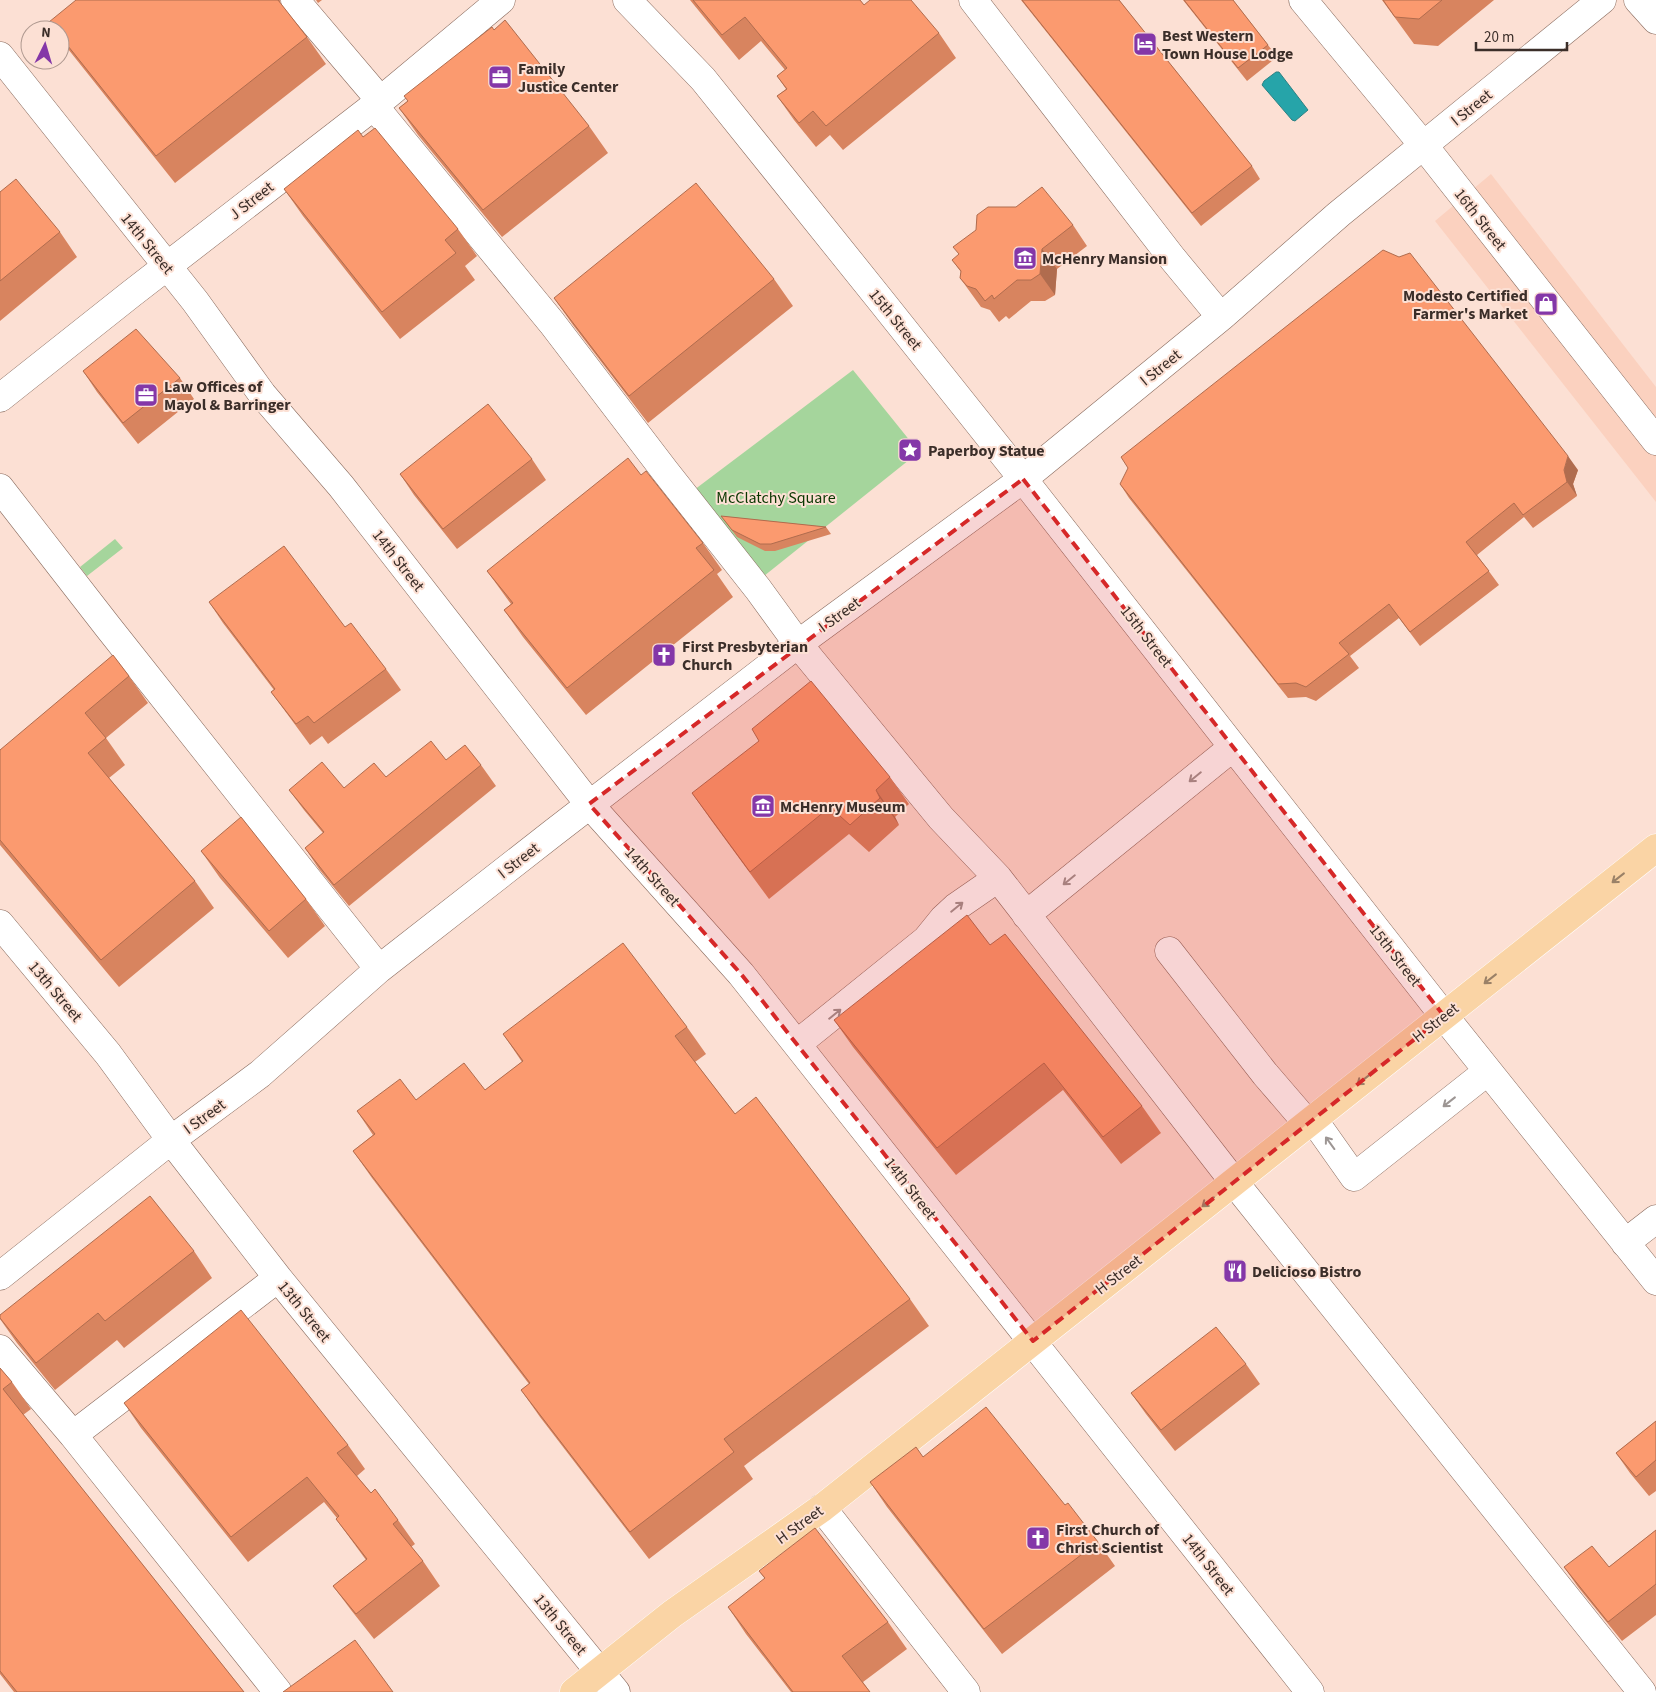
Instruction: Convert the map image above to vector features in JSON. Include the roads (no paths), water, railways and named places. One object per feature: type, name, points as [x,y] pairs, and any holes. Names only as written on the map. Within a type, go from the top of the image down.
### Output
[{"type":"main road","name":"H Street","points":[[574,1692],[608,1682],[672,1614],[822,1508],[1310,1121],[1655,852]]},
{"type":"street","points":[[295,0],[552,323],[758,589],[798,644],[941,818],[998,878],[1234,1182],[1642,1692]]},
{"type":"street","name":"J Street","points":[[0,398],[377,103],[501,0]]},
{"type":"street","name":"15th Street","points":[[627,0],[703,79],[1023,479],[1488,1072],[1656,1281]]},
{"type":"street","points":[[973,0],[1173,259],[1221,318]]},
{"type":"street","name":"16th Street","points":[[1303,0],[1424,146],[1656,441]]},
{"type":"street","name":"I Street","points":[[0,1276],[171,1140],[260,1074],[379,969],[589,804],[798,644],[1023,479],[1221,318],[1339,214],[1602,0]]},
{"type":"street","points":[[1638,0],[1656,20]]},
{"type":"street","name":"14th Street","points":[[0,56],[168,266],[262,394],[341,486],[589,804],[741,974],[1310,1692]]},
{"type":"street","points":[[0,488],[379,969]]},
{"type":"street","points":[[1026,915],[1233,747]]},
{"type":"street","points":[[797,1044],[926,940],[943,919],[956,907],[998,878]]},
{"type":"street","name":"13th Street","points":[[0,924],[108,1054],[171,1140],[278,1278],[608,1682]]},
{"type":"street","points":[[1169,951],[1265,1074],[1310,1121],[1354,1177],[1488,1072]]},
{"type":"street","points":[[1625,1243],[1656,1219]]},
{"type":"street","points":[[73,1435],[278,1278]]},
{"type":"street","points":[[0,1349],[73,1435],[278,1692]]},
{"type":"street","points":[[822,1508],[966,1692]]},
{"type":"water","points":[[1276,72],[1279,72],[1308,110],[1295,121],[1292,120],[1262,85],[1264,81]]},
{"type":"place","name":"Best Western Town House Lodge","points":[[1145,44]]},
{"type":"place","name":"Family Justice Center","points":[[500,77]]},
{"type":"place","name":"McHenry Mansion","points":[[1025,258]]},
{"type":"place","name":"Modesto Certified Farmer's Market","points":[[1546,304]]},
{"type":"place","name":"Law Offices of Mayol & Barringer","points":[[146,395]]},
{"type":"place","name":"Paperboy Statue","points":[[910,450]]},
{"type":"place","name":"First Presbyterian Church","points":[[664,655]]},
{"type":"place","name":"McHenry Museum","points":[[763,806]]},
{"type":"place","name":"Delicioso Bistro","points":[[1235,1271]]},
{"type":"place","name":"First Church of Christ Scientist","points":[[1038,1538]]},
{"type":"park label","name":"McClatchy Square","points":[[776,497]]}]
